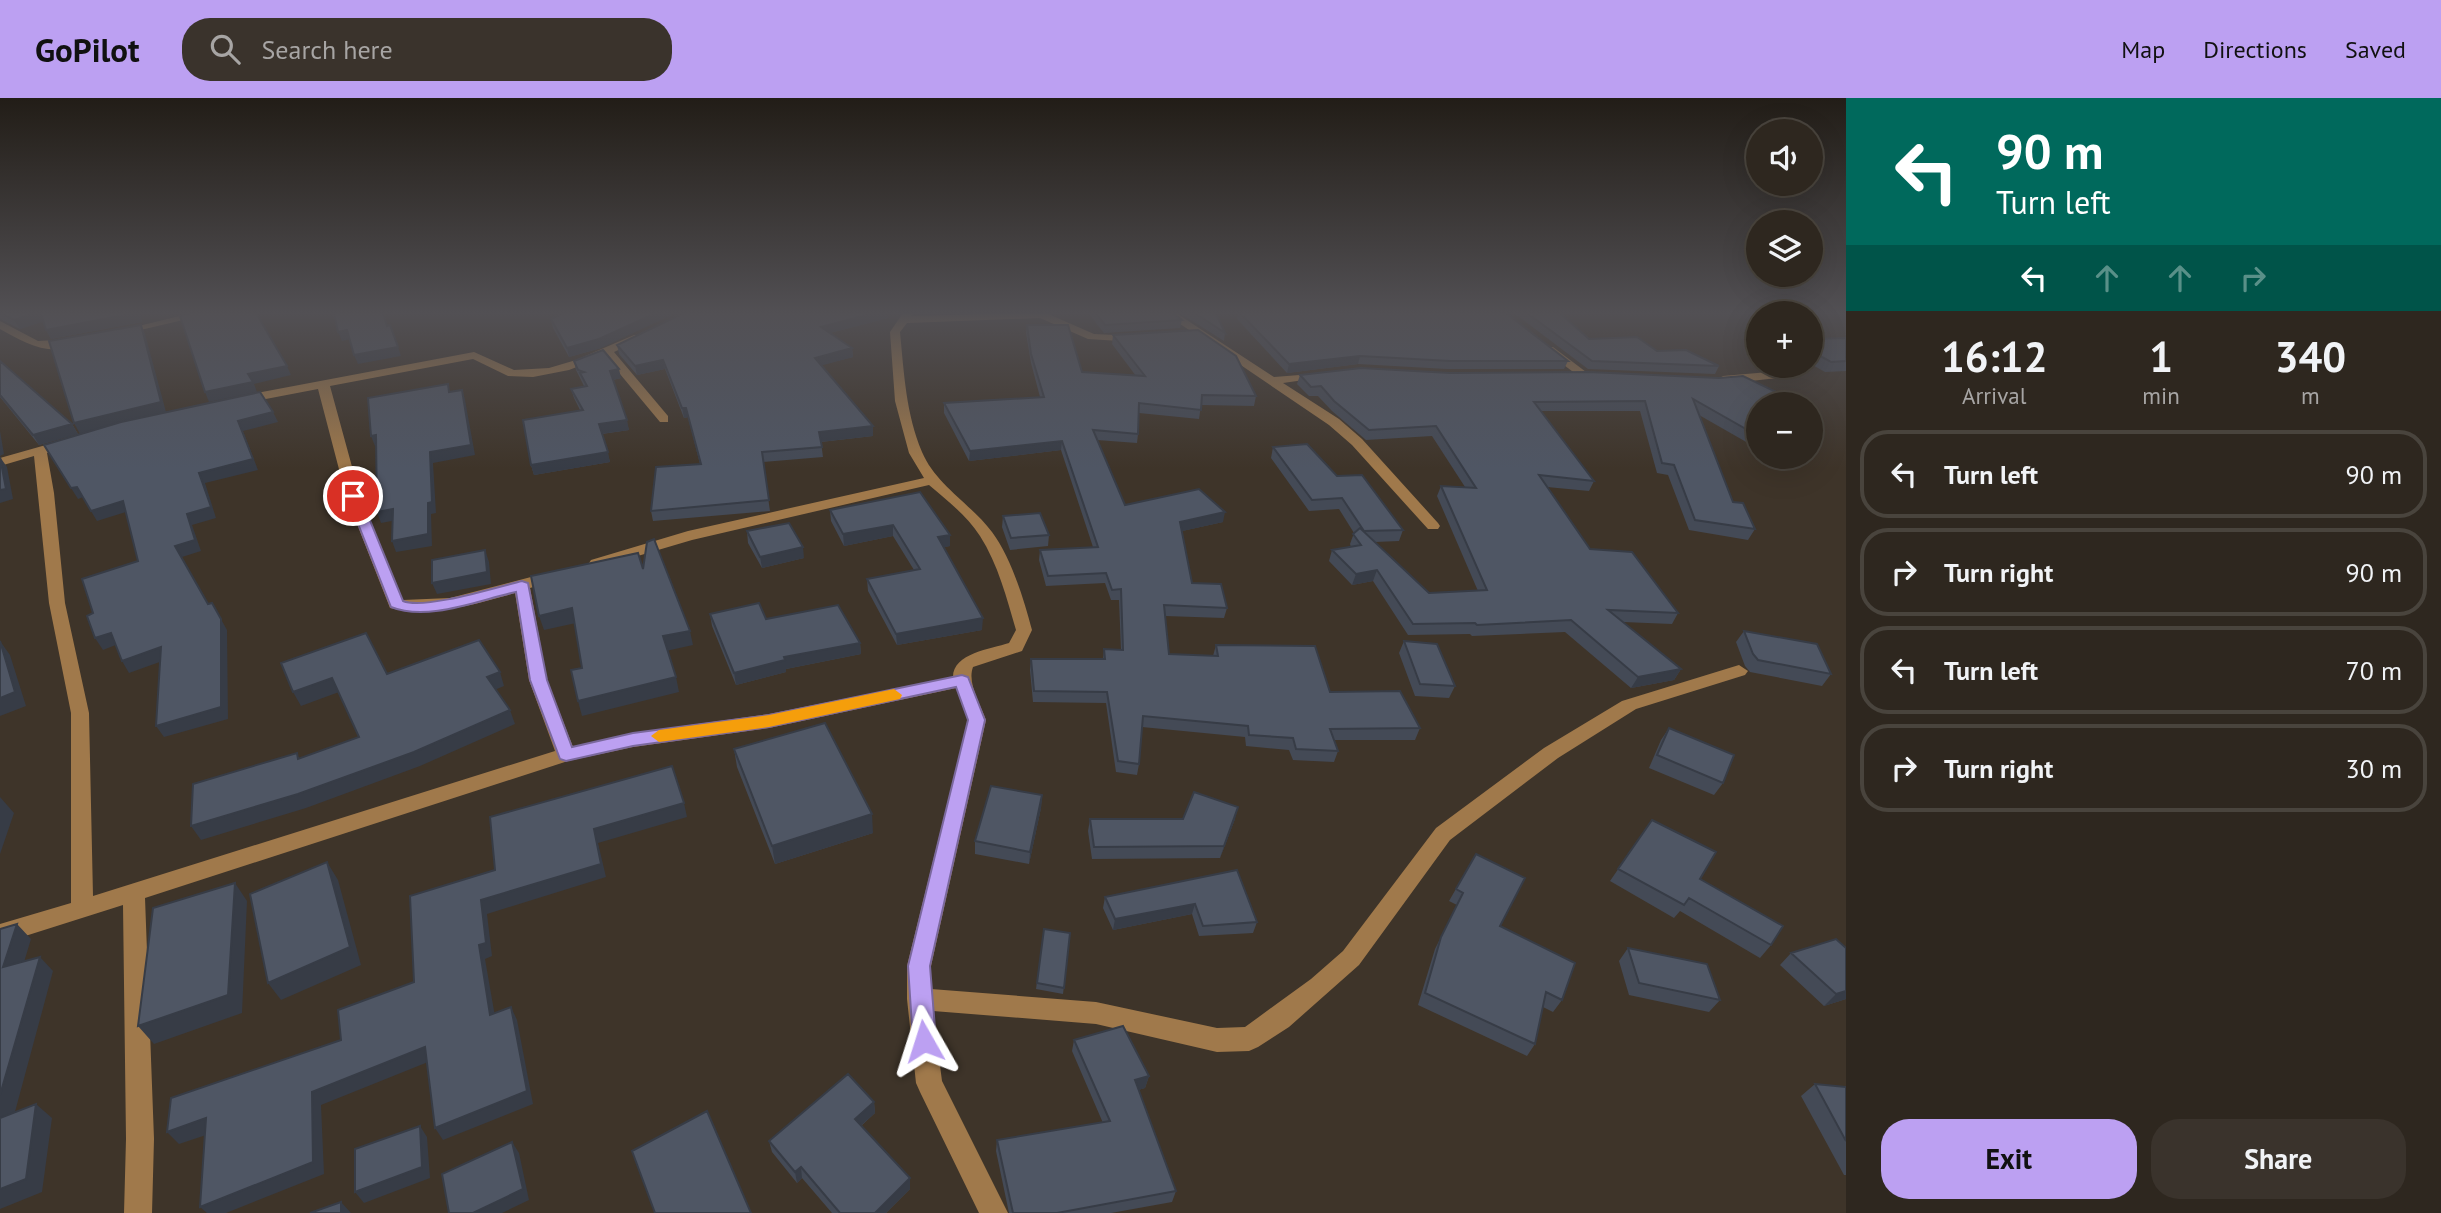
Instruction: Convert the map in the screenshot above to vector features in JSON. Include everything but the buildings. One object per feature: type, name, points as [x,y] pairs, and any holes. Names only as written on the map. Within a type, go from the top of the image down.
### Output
[{"type":"street","points":[[227,403],[420,365]]},
{"type":"street","points":[[496,365],[505,371],[518,374],[571,365]]},
{"type":"street","points":[[619,365],[664,419]]},
{"type":"street","points":[[898,365],[901,401],[916,453],[932,480],[960,504],[987,535],[1014,594],[1024,630],[1016,647],[967,663],[962,670],[962,681],[977,720],[919,966],[919,999],[929,1083],[994,1213]]},
{"type":"street","points":[[1244,365],[1334,422],[1357,442],[1433,526]]},
{"type":"street","points":[[1563,375],[1590,375],[1575,365]]},
{"type":"street","points":[[1270,381],[1333,374]]},
{"type":"street","points":[[1714,381],[1748,378]]},
{"type":"street","points":[[323,383],[353,496],[396,604],[408,609],[444,604],[522,586],[688,536],[932,480]]},
{"type":"street","points":[[0,462],[75,441]]},
{"type":"street","points":[[40,451],[47,493],[57,603],[80,713],[82,909]]},
{"type":"street","points":[[522,586],[538,680],[566,755]]},
{"type":"street","points":[[919,999],[1096,1013],[1217,1040],[1249,1039],[1300,1003],[1351,957],[1443,834],[1551,753],[1629,705],[1738,671]]},
{"type":"street","points":[[0,934],[566,755],[633,740],[769,721],[962,681]]},
{"type":"street","points":[[134,893],[140,1139],[138,1213]]},
{"type":"slow traffic","points":[[659,736],[769,721],[894,695]]},
{"type":"route","points":[[353,496],[396,604],[408,609],[444,604],[522,586],[538,680],[566,755],[633,740],[769,721],[962,681],[977,720],[919,966],[919,999],[924,1041]]}]
